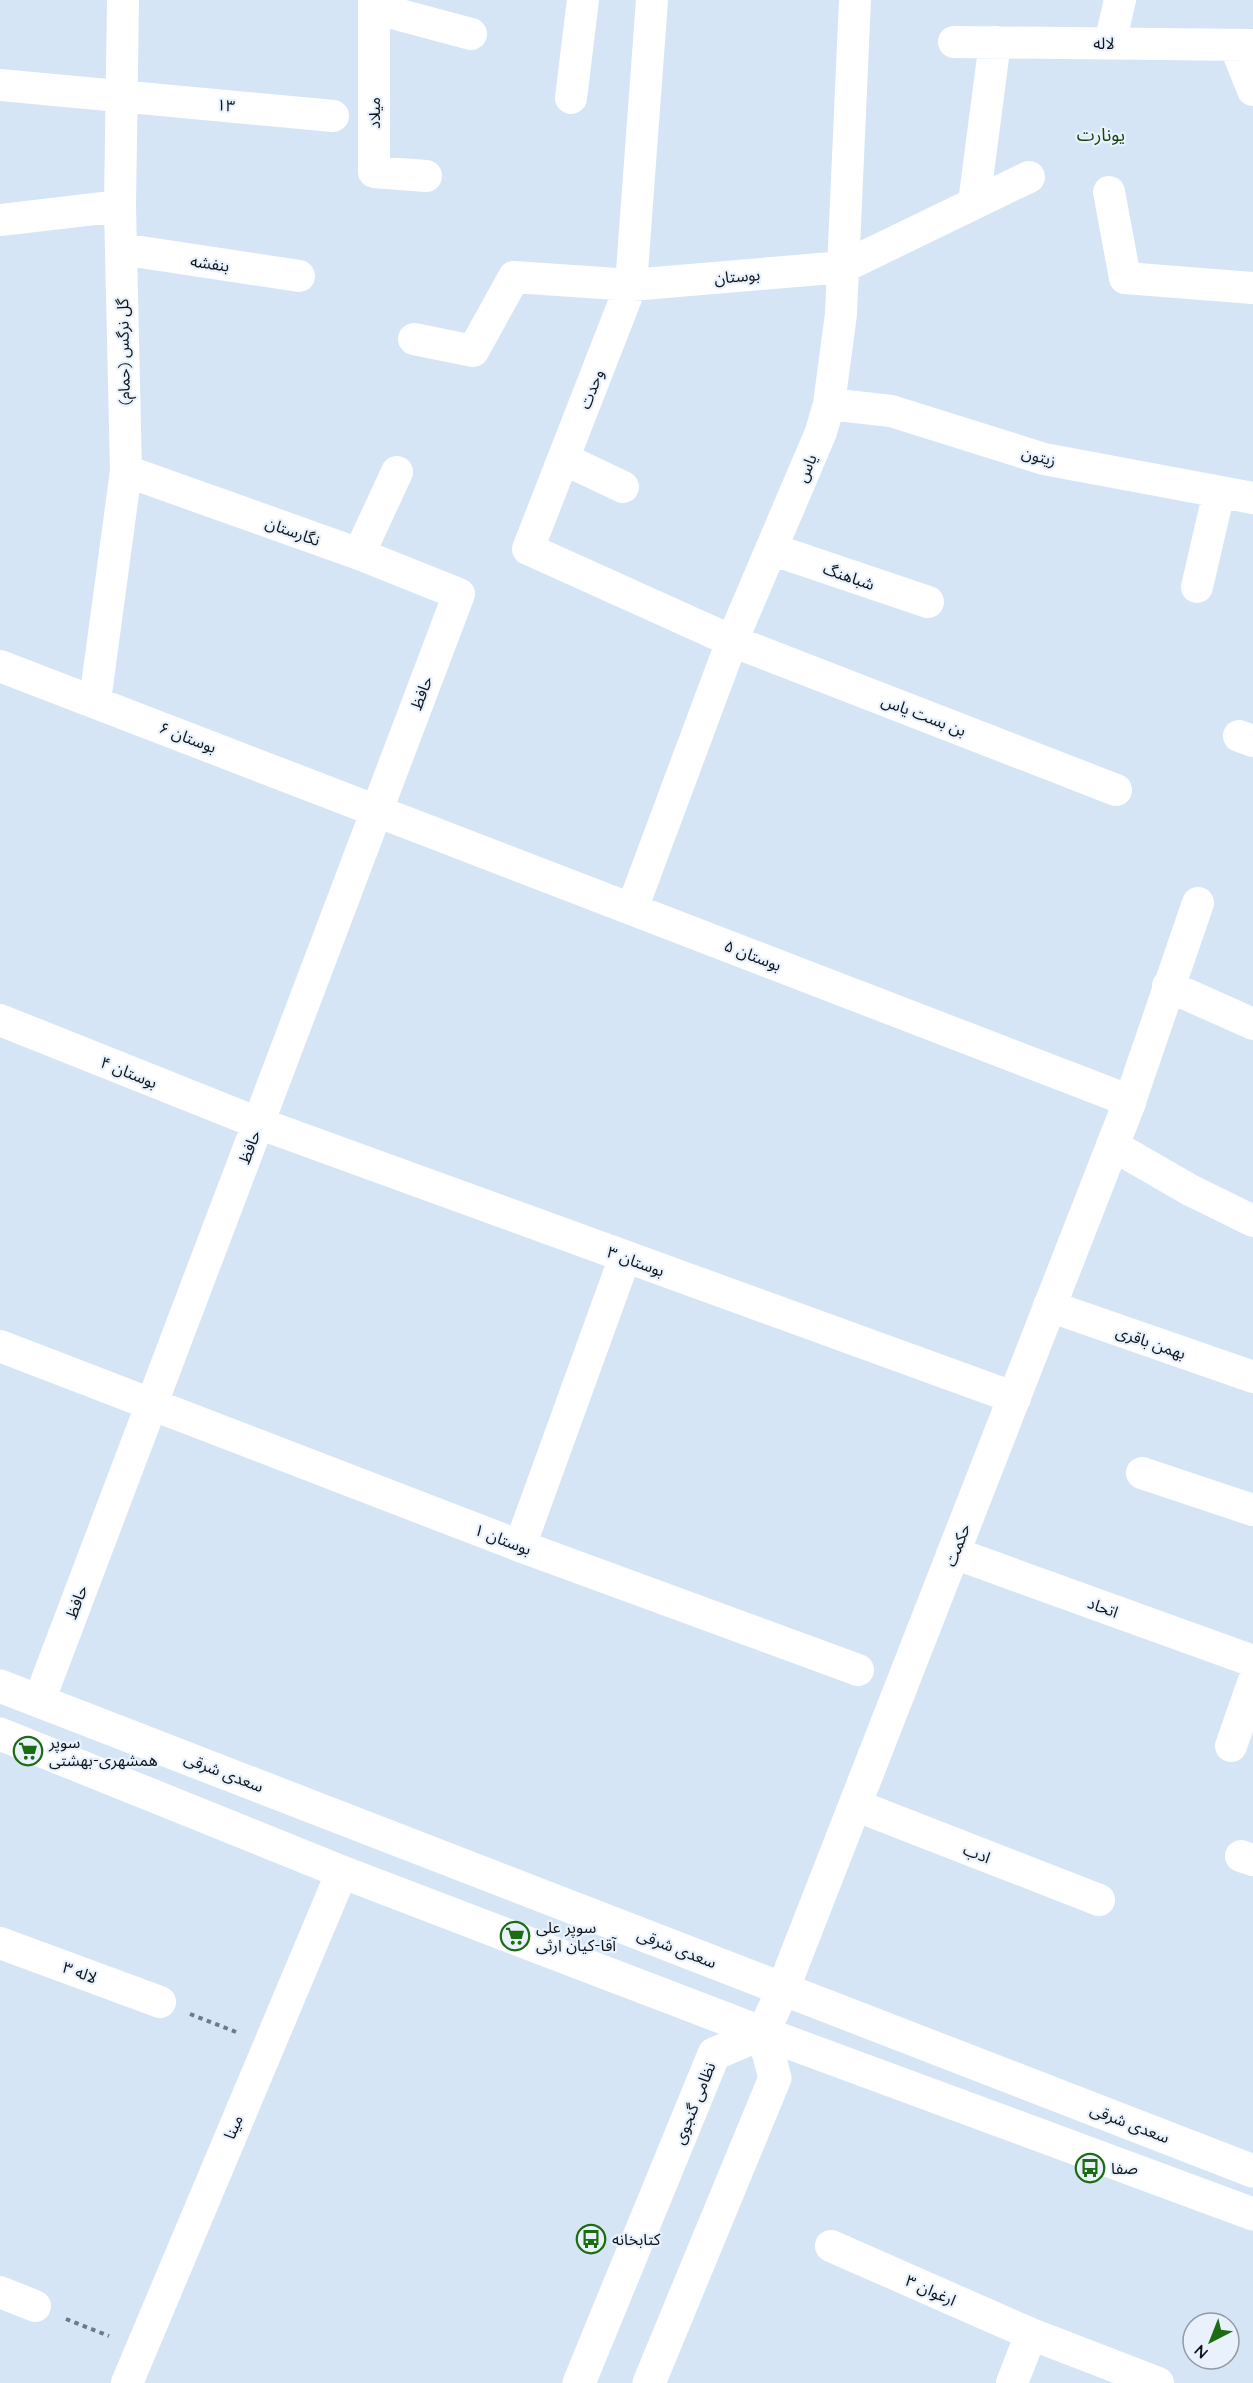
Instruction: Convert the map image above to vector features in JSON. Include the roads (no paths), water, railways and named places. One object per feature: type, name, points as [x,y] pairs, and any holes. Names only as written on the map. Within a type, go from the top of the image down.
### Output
[{"type":"main road","name":"حکمت","points":[[763,2033],[783,1989],[1130,1101]]},
{"type":"main road","name":"سعدی شرقی","points":[[0,1686],[1253,2171]]},
{"type":"main road","points":[[0,1734],[342,1872],[763,2033],[1253,2214]]},
{"type":"main road","points":[[649,2383],[775,2078],[763,2033]]},
{"type":"main road","name":"نظامی گنجوی","points":[[579,2383],[714,2054],[763,2033]]},
{"type":"street","name":"گل نرگس (حمام)","points":[[95,701],[126,471],[120,206],[123,0]]},
{"type":"street","points":[[571,98],[583,0]]},
{"type":"street","name":"وحدت","points":[[652,0],[631,285],[528,549],[732,641]]},
{"type":"street","name":"یاس","points":[[632,909],[732,641],[821,432],[829,404],[841,314],[855,0]]},
{"type":"street","points":[[1110,44],[1120,0]]},
{"type":"street","points":[[374,4],[471,34]]},
{"type":"street","name":"میلاد","points":[[374,4],[374,172],[426,176]]},
{"type":"street","name":"لاله","points":[[954,42],[1244,45]]},
{"type":"street","points":[[974,203],[995,42]]},
{"type":"street","points":[[1244,45],[1253,90]]},
{"type":"street","name":"۱۳","points":[[0,85],[120,94],[333,116]]},
{"type":"street","points":[[843,267],[1029,177]]},
{"type":"street","points":[[1109,192],[1125,278],[1253,288]]},
{"type":"street","points":[[0,220],[120,206]]},
{"type":"street","name":"بنفشه","points":[[121,249],[299,276]]},
{"type":"street","name":"بوستان","points":[[414,339],[473,351],[514,277],[631,285],[843,267]]},
{"type":"street","name":"زیتون","points":[[829,404],[891,411],[1044,459],[1253,498]]},
{"type":"street","points":[[564,459],[623,487]]},
{"type":"street","name":"نگارستان","points":[[126,471],[359,554],[459,594]]},
{"type":"street","points":[[359,554],[397,472]]},
{"type":"street","points":[[1197,587],[1219,492]]},
{"type":"street","name":"شباهنگ","points":[[771,549],[928,602]]},
{"type":"street","name":"حافظ","points":[[39,1701],[459,594]]},
{"type":"street","name":"بن بست یاس","points":[[732,641],[1116,790]]},
{"type":"street","name":"بوستان ۶","points":[[0,666],[376,810]]},
{"type":"street","name":"بوستان ۵","points":[[376,810],[1130,1101]]},
{"type":"street","points":[[1130,1101],[1198,903]]},
{"type":"street","points":[[1168,986],[1253,1024]]},
{"type":"street","name":"بوستان ۴","points":[[0,1020],[258,1123]]},
{"type":"street","name":"بوستان ۳","points":[[258,1123],[1015,1398]]},
{"type":"street","points":[[1112,1145],[1198,1195],[1253,1221]]},
{"type":"street","points":[[520,1546],[625,1257]]},
{"type":"street","name":"بهمن باقری","points":[[1049,1306],[1253,1377]]},
{"type":"street","name":"بوستان ۱","points":[[0,1346],[520,1546],[858,1670]]},
{"type":"street","points":[[1142,1473],[1253,1510]]},
{"type":"street","name":"اتحاد","points":[[954,1552],[1253,1661]]},
{"type":"street","points":[[1231,1746],[1253,1683]]},
{"type":"street","name":"ادب","points":[[855,1805],[1099,1900]]},
{"type":"street","name":"مینا","points":[[127,2383],[342,1872]]},
{"type":"street","name":"لاله ۳","points":[[0,1942],[160,2002]]},
{"type":"street","name":"ارغوان ۳","points":[[831,2246],[1031,2334],[1158,2383]]},
{"type":"street","points":[[0,2292],[35,2306]]},
{"type":"street","points":[[1012,2383],[1031,2334]]},
{"type":"place","name":"سوپر همشهری-بهشتی","points":[[28,1751]]},
{"type":"place","name":"سوپر علی آقا-کیان ارثی","points":[[515,1936]]},
{"type":"place","name":"صفا","points":[[1090,2168]]},
{"type":"place","name":"کتابخانه","points":[[591,2239]]},
{"type":"district","name":"یونارت","points":[[1101,135]]}]
